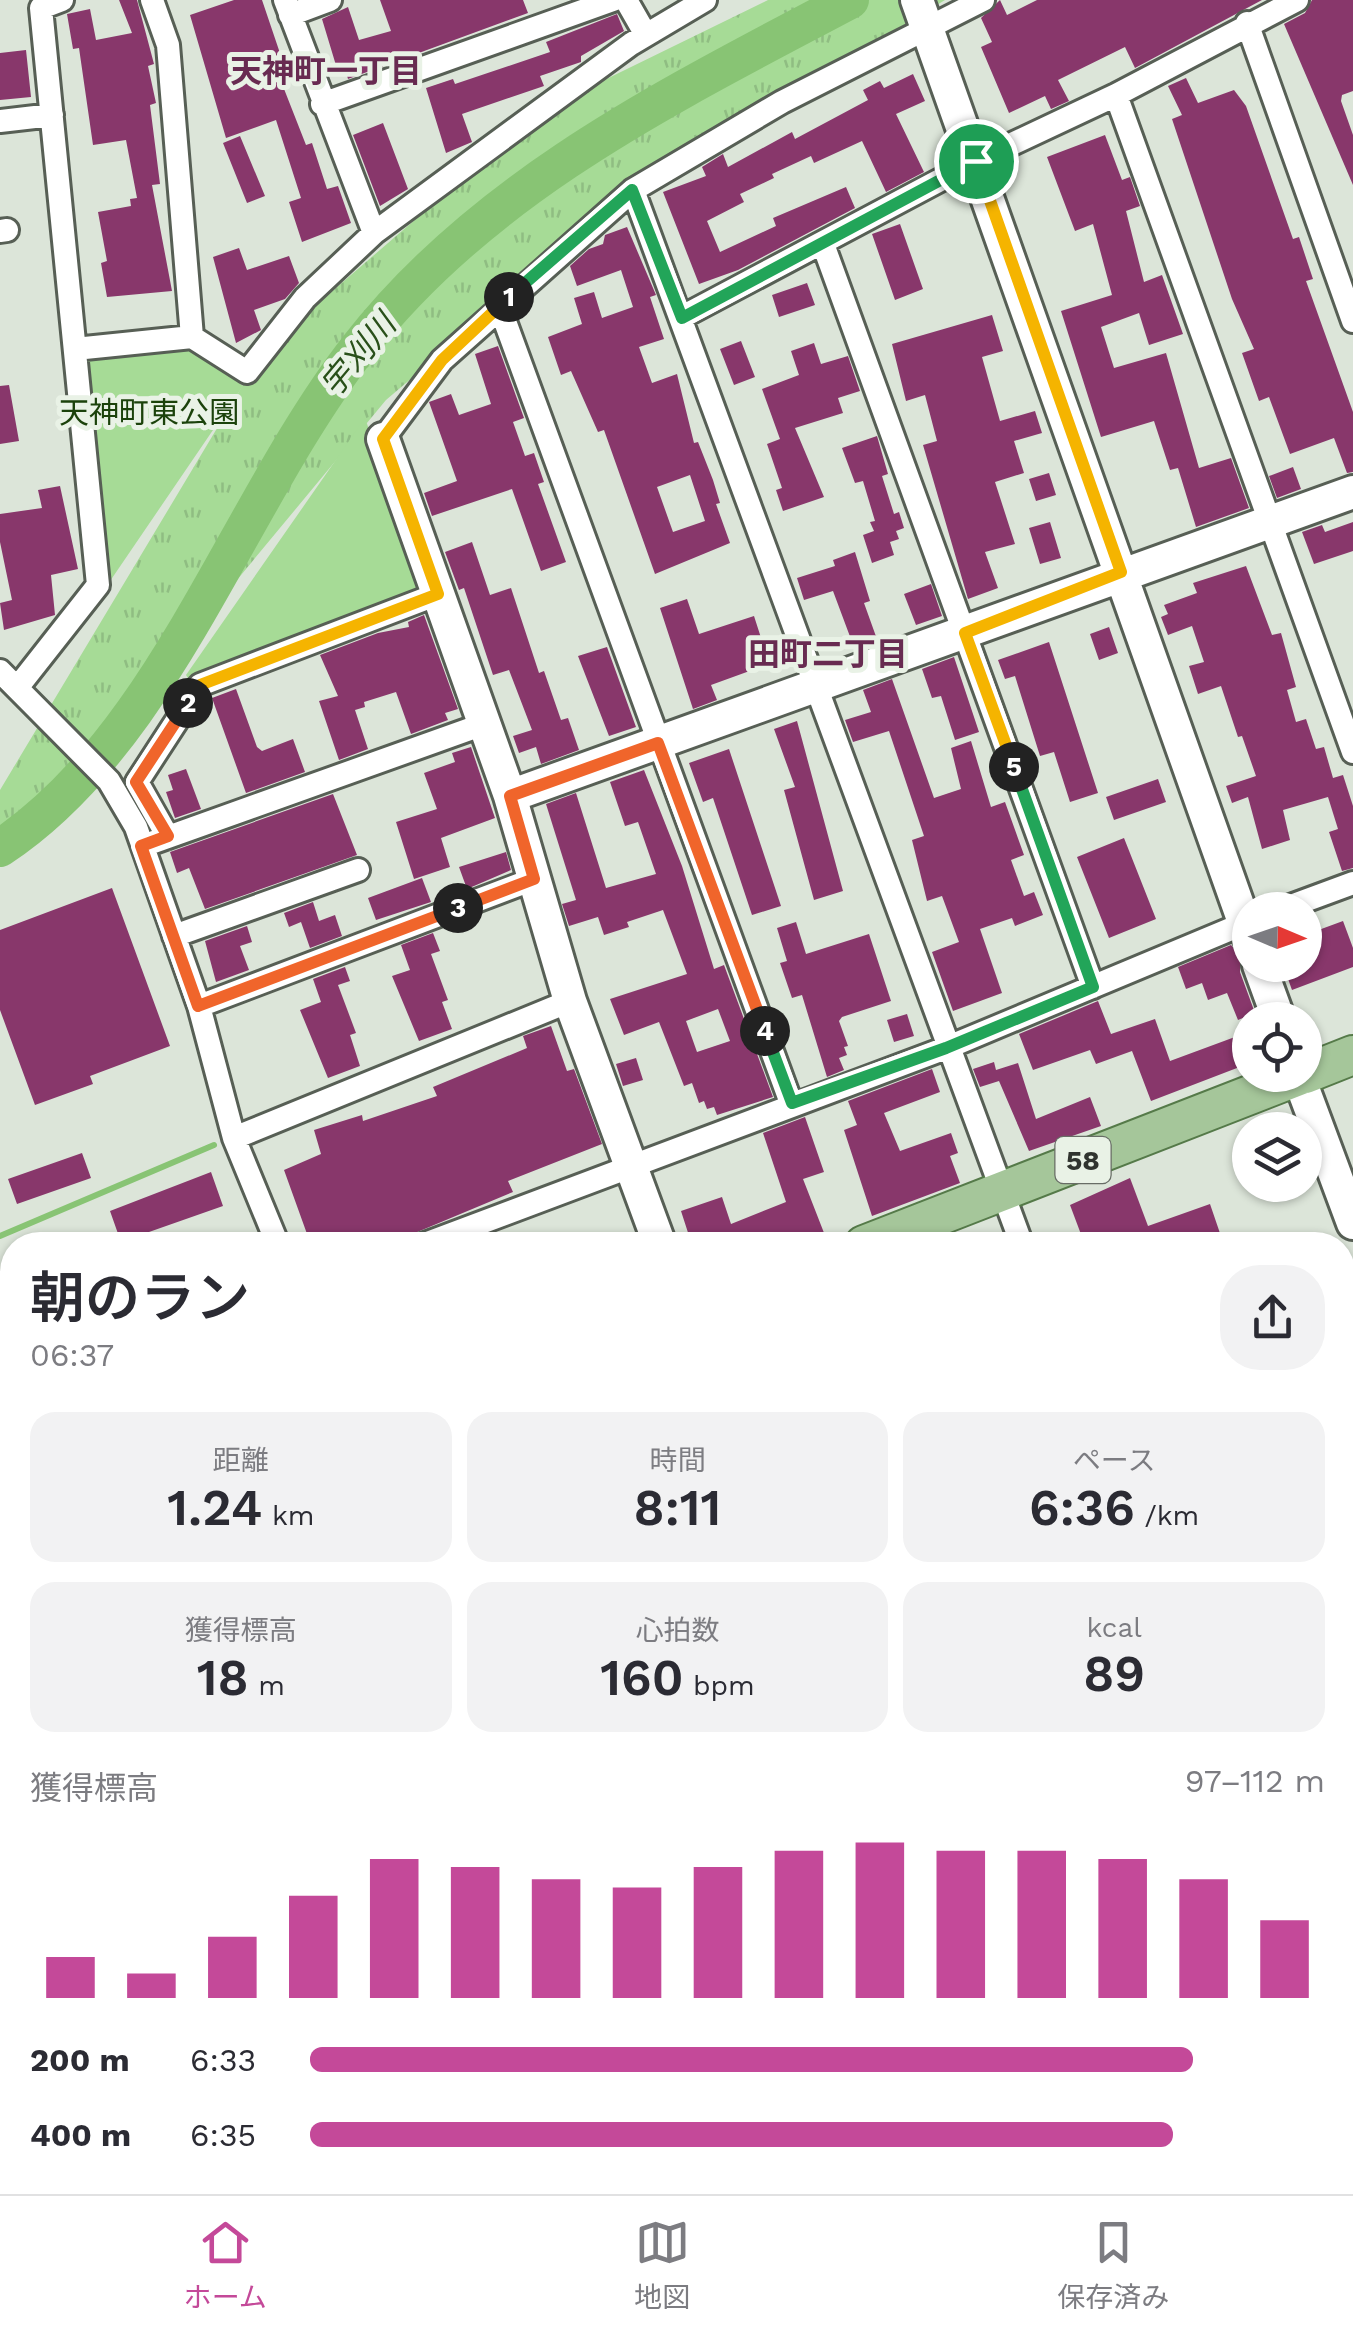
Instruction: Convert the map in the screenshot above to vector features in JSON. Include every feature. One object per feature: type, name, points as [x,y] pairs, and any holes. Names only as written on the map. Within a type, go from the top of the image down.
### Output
[{"type":"main road","name":"58","points":[[1322,1067],[1353,1055]]},
{"type":"main road","name":"58","points":[[897,1232],[1257,1092]]},
{"type":"street","points":[[62,0],[41,8],[98,586],[8,679],[109,782],[138,836],[198,1006],[234,1138],[273,1232]]},
{"type":"street","points":[[152,0],[168,45],[192,338]]},
{"type":"street","points":[[330,0],[287,8],[374,233]]},
{"type":"street","points":[[322,104],[613,0]]},
{"type":"street","points":[[626,0],[646,35]]},
{"type":"street","points":[[75,349],[192,338],[247,372],[306,298],[374,233],[646,35],[705,0]]},
{"type":"street","points":[[655,1232],[570,1001],[510,796],[383,439],[442,360],[632,190],[922,15],[983,0]]},
{"type":"street","points":[[682,318],[976,161],[1116,95],[1296,0]]},
{"type":"street","points":[[922,15],[1235,892]]},
{"type":"street","points":[[1247,23],[1353,322]]},
{"type":"street","points":[[1116,95],[1353,752]]},
{"type":"street","points":[[0,121],[52,116]]},
{"type":"street","points":[[632,190],[946,1048],[1018,1232]]},
{"type":"street","points":[[823,244],[1093,987]]},
{"type":"street","points":[[500,305],[792,1103]]},
{"type":"street","points":[[510,796],[965,633],[1121,572],[1353,492]]},
{"type":"street","points":[[168,836],[136,782],[200,685],[438,594]]},
{"type":"street","points":[[138,836],[168,836],[484,724]]},
{"type":"street","points":[[174,936],[358,870]]},
{"type":"street","points":[[198,1006],[534,879]]},
{"type":"street","points":[[1322,894],[1353,883]]},
{"type":"street","points":[[458,1232],[629,1170],[792,1103],[946,1048],[1232,934]]},
{"type":"street","points":[[234,1138],[570,1001]]},
{"type":"street","points":[[1307,1092],[1353,1223]]},
{"type":"green space","points":[[768,0],[945,0],[633,190],[386,400],[0,866],[0,790],[264,350],[541,111]]},
{"type":"green space","name":"天神町東公園","points":[[191,347],[243,386],[106,587],[83,367],[90,359]]},
{"type":"green space","points":[[365,418],[424,587],[421,595],[189,680],[186,675]]},
{"type":"building","points":[[119,0],[137,0],[154,64],[148,66],[156,103],[150,105],[160,184],[152,185],[172,291],[107,297],[101,263],[107,261],[98,212],[131,206],[130,199],[137,198],[126,140],[93,145],[79,48],[73,49],[67,14],[90,9],[96,40],[132,33]]},
{"type":"building","points":[[234,0],[262,0],[285,68],[277,71],[306,145],[312,143],[327,189],[338,186],[351,223],[302,242],[289,202],[301,198],[276,120],[226,138],[190,15]]},
{"type":"building","points":[[380,0],[523,0],[528,13],[348,79],[345,69],[338,72],[322,19],[348,7],[359,40],[391,31]]},
{"type":"building","points":[[1000,0],[1007,15],[1037,0],[1262,0],[1135,68],[1125,47],[1058,80],[1069,101],[1051,109],[1045,96],[1009,113],[981,47],[992,42],[981,18]]},
{"type":"building","points":[[1312,0],[1353,0],[1353,91],[1342,95],[1341,101],[1353,135],[1353,185],[1284,24],[1305,13]]},
{"type":"building","points":[[617,14],[624,31],[581,56],[581,62],[540,76],[544,86],[462,114],[472,142],[446,153],[426,88],[453,79],[455,84],[550,52],[546,42]]},
{"type":"building","points":[[26,50],[31,97],[0,100],[0,53]]},
{"type":"building","points":[[913,74],[925,101],[896,114],[924,172],[886,192],[862,141],[814,163],[811,156],[772,174],[774,178],[740,194],[744,202],[707,221],[720,252],[776,226],[773,218],[846,187],[855,208],[738,270],[699,284],[663,192],[706,176],[702,167],[723,154],[728,167],[792,132],[795,139],[868,100],[863,90],[880,81],[884,88]]},
{"type":"building","points":[[1186,78],[1198,103],[1234,90],[1246,106],[1293,239],[1299,237],[1313,279],[1306,281],[1353,412],[1353,472],[1347,473],[1334,438],[1290,454],[1269,397],[1259,401],[1242,353],[1254,349],[1232,299],[1172,119],[1182,115],[1168,86]]},
{"type":"building","points":[[383,123],[408,189],[380,206],[353,135]]},
{"type":"building","points":[[1105,135],[1122,180],[1130,177],[1140,206],[1126,211],[1144,282],[1162,275],[1183,334],[1149,345],[1139,313],[1101,327],[1114,368],[1166,353],[1199,468],[1231,458],[1249,508],[1196,527],[1178,468],[1170,470],[1154,421],[1101,437],[1061,311],[1112,295],[1093,224],[1075,231],[1047,157]]},
{"type":"building","points":[[240,136],[265,196],[247,203],[223,143]]},
{"type":"building","points":[[900,224],[923,289],[895,300],[872,234]]},
{"type":"building","points":[[627,227],[656,295],[650,297],[664,339],[639,347],[652,383],[677,374],[694,443],[698,442],[713,480],[720,503],[716,504],[730,543],[655,574],[604,430],[598,432],[571,371],[561,375],[548,337],[582,324],[574,298],[594,292],[602,318],[633,307],[621,270],[577,286],[570,266],[589,249],[603,244],[605,235]],"holes":[[[690,475],[705,521],[673,532],[657,487]]]},
{"type":"building","points":[[239,248],[247,270],[289,256],[299,283],[285,299],[254,310],[261,330],[236,343],[213,257]]},
{"type":"building","points":[[807,283],[815,305],[779,317],[772,295]]},
{"type":"building","points":[[992,315],[1003,351],[982,357],[1000,421],[1035,411],[1042,433],[1014,441],[1024,473],[995,482],[1015,544],[985,552],[998,588],[968,599],[923,445],[937,441],[925,395],[906,401],[892,344]]},
{"type":"building","points":[[741,341],[755,377],[734,385],[720,349]]},
{"type":"building","points":[[814,343],[821,364],[848,356],[860,391],[838,398],[843,413],[795,428],[824,497],[783,511],[776,490],[782,488],[767,444],[780,439],[762,389],[799,375],[791,351]]},
{"type":"building","points":[[498,346],[524,418],[513,422],[525,456],[534,453],[544,482],[538,484],[566,562],[541,571],[512,489],[432,516],[424,493],[457,481],[429,402],[451,394],[459,415],[491,404],[475,354]]},
{"type":"building","points":[[9,385],[19,441],[0,444],[0,386]]},
{"type":"building","points":[[877,436],[888,474],[882,476],[894,514],[899,512],[904,528],[896,531],[899,539],[890,542],[894,555],[872,563],[863,535],[874,531],[870,522],[875,521],[863,481],[855,483],[842,448]]},
{"type":"building","points":[[1293,467],[1301,489],[1277,498],[1269,476]]},
{"type":"building","points":[[1049,473],[1056,495],[1036,501],[1029,479]]},
{"type":"building","points":[[60,486],[78,569],[51,575],[55,615],[4,630],[0,603],[12,600],[0,542],[0,514],[42,508],[38,490]]},
{"type":"building","points":[[1050,522],[1061,558],[1040,564],[1029,528]]},
{"type":"building","points":[[1353,522],[1353,551],[1314,564],[1302,532],[1322,525],[1325,532]]},
{"type":"building","points":[[472,542],[490,595],[511,588],[539,673],[544,671],[561,720],[568,718],[579,750],[541,764],[536,747],[519,753],[513,736],[532,730],[509,670],[493,675],[464,588],[459,590],[445,552]]},
{"type":"building","points":[[855,552],[870,601],[864,603],[878,642],[855,650],[833,591],[804,600],[797,578],[835,566],[833,560]]},
{"type":"building","points":[[1246,566],[1272,635],[1281,633],[1296,687],[1287,690],[1296,722],[1306,719],[1316,749],[1324,747],[1333,778],[1343,775],[1353,806],[1353,868],[1342,871],[1329,832],[1338,829],[1328,797],[1283,810],[1290,840],[1262,849],[1248,797],[1232,803],[1226,786],[1256,776],[1221,686],[1198,694],[1189,666],[1204,662],[1192,626],[1168,635],[1161,617],[1168,614],[1164,605],[1197,593],[1193,583]]},
{"type":"building","points":[[931,584],[942,616],[916,625],[904,594]]},
{"type":"building","points":[[687,599],[699,634],[754,616],[763,644],[774,641],[780,660],[711,685],[717,700],[693,709],[660,608]]},
{"type":"building","points":[[424,615],[458,709],[445,713],[448,720],[411,734],[396,692],[364,702],[365,707],[355,710],[368,749],[339,760],[319,701],[338,696],[320,655],[378,633],[409,627],[408,622]]},
{"type":"building","points":[[1109,627],[1118,653],[1099,660],[1090,634]]},
{"type":"building","points":[[1049,642],[1098,793],[1070,802],[1054,752],[1040,756],[1015,676],[1005,679],[998,660]]},
{"type":"building","points":[[607,647],[636,727],[609,736],[578,656]]},
{"type":"building","points":[[954,657],[979,732],[955,740],[941,696],[932,698],[922,669]]},
{"type":"building","points":[[892,679],[934,798],[961,789],[951,748],[971,741],[991,807],[1005,802],[1024,855],[1011,860],[1024,896],[1034,892],[1043,915],[1015,926],[1012,918],[980,929],[1002,993],[953,1011],[932,952],[959,942],[942,896],[927,901],[912,840],[924,836],[889,731],[853,742],[845,720],[871,712],[863,690]]},
{"type":"building","points":[[236,689],[257,747],[262,751],[293,739],[305,772],[246,793],[212,698]]},
{"type":"building","points":[[797,721],[843,891],[814,900],[784,790],[795,787],[774,729]]},
{"type":"building","points":[[471,747],[495,818],[441,838],[450,867],[414,879],[396,822],[437,809],[424,773],[455,762],[452,753]]},
{"type":"building","points":[[729,749],[781,906],[752,915],[713,798],[703,802],[689,763]]},
{"type":"building","points":[[186,769],[201,809],[175,818],[166,792],[173,790],[168,775]]},
{"type":"building","points":[[644,770],[682,866],[714,969],[724,965],[773,1097],[717,1115],[714,1107],[707,1109],[704,1101],[699,1103],[692,1083],[684,1086],[659,1022],[624,1035],[610,999],[687,974],[663,910],[604,935],[598,917],[569,926],[562,904],[576,900],[546,804],[576,793],[606,888],[656,874],[638,822],[625,826],[610,782]],"holes":[[[718,1009],[730,1041],[697,1052],[686,1021]]]},
{"type":"building","points":[[1158,779],[1166,802],[1114,820],[1106,797]]},
{"type":"building","points":[[333,794],[357,855],[205,909],[189,868],[177,873],[170,852]]},
{"type":"building","points":[[1124,838],[1156,919],[1109,938],[1077,857]]},
{"type":"building","points":[[506,852],[511,870],[467,889],[459,867]]},
{"type":"building","points":[[422,878],[431,902],[376,920],[368,898]]},
{"type":"building","points":[[112,888],[170,1046],[90,1076],[93,1084],[35,1105],[0,1010],[0,930]]},
{"type":"building","points":[[313,902],[319,921],[335,915],[342,936],[310,948],[301,922],[289,927],[284,913]]},
{"type":"building","points":[[1343,921],[1353,948],[1353,967],[1322,979],[1322,929]]},
{"type":"building","points":[[796,922],[806,954],[869,934],[891,1001],[842,1017],[839,1021],[848,1046],[844,1047],[847,1055],[839,1058],[844,1070],[827,1077],[802,995],[792,998],[780,963],[787,961],[777,928]]},
{"type":"building","points":[[247,926],[252,942],[240,946],[249,970],[216,982],[205,941]]},
{"type":"building","points":[[433,933],[440,951],[431,954],[448,1000],[442,1002],[452,1029],[419,1041],[392,976],[410,970],[401,945]]},
{"type":"building","points":[[1231,945],[1232,982],[1244,982],[1251,1002],[1232,1002],[1232,1005],[1227,993],[1208,1000],[1202,983],[1186,989],[1178,967]]},
{"type":"building","points":[[345,967],[350,981],[338,985],[356,1033],[350,1035],[360,1066],[328,1078],[300,1010],[321,1002],[313,979]]},
{"type":"building","points":[[1289,982],[1313,982],[1292,990]]},
{"type":"building","points":[[1098,1001],[1111,1034],[1155,1019],[1170,1061],[1232,1038],[1232,1070],[1151,1101],[1132,1051],[1096,1064],[1090,1050],[1033,1070],[1019,1034]]},
{"type":"building","points":[[907,1014],[914,1036],[894,1042],[887,1020]]},
{"type":"building","points":[[551,1026],[567,1071],[574,1069],[602,1144],[508,1181],[513,1192],[417,1232],[306,1232],[284,1170],[321,1154],[314,1130],[362,1115],[363,1121],[437,1096],[433,1087],[527,1048],[523,1036]]},
{"type":"building","points":[[636,1058],[643,1080],[623,1086],[616,1064]]},
{"type":"building","points":[[994,1062],[996,1070],[1018,1063],[1036,1119],[1090,1097],[1101,1126],[1029,1151],[999,1081],[980,1087],[973,1069]]},
{"type":"building","points":[[932,1069],[940,1092],[884,1113],[900,1151],[951,1133],[958,1153],[950,1156],[960,1183],[872,1216],[844,1130],[857,1125],[848,1101]]},
{"type":"building","points":[[805,1117],[824,1172],[803,1179],[824,1232],[688,1232],[681,1211],[722,1197],[731,1224],[786,1202],[763,1133]]},
{"type":"building","points":[[82,1153],[91,1178],[17,1204],[8,1179]]},
{"type":"building","points":[[211,1172],[223,1206],[149,1232],[117,1232],[110,1211]]},
{"type":"building","points":[[1130,1178],[1148,1226],[1210,1204],[1220,1232],[1080,1232],[1070,1205]]},
{"type":"waterway","name":"宇刈川","points":[[0,848],[58,801],[109,745],[155,682],[316,408],[359,347],[409,289],[464,238],[585,148],[716,71],[850,0]]},
{"type":"waterway","points":[[9,1232],[214,1145]]},
{"type":"district","name":"天神町一丁目","points":[[326,71]]},
{"type":"district","name":"田町二丁目","points":[[828,654]]},
{"type":"route","points":[[976,161],[1121,572],[965,633],[1093,987],[946,1048],[792,1103],[658,743],[510,796],[534,879],[198,1006],[141,846],[168,836],[136,782],[200,685],[438,594],[383,439],[442,360],[632,190],[682,318],[976,161]]}]
